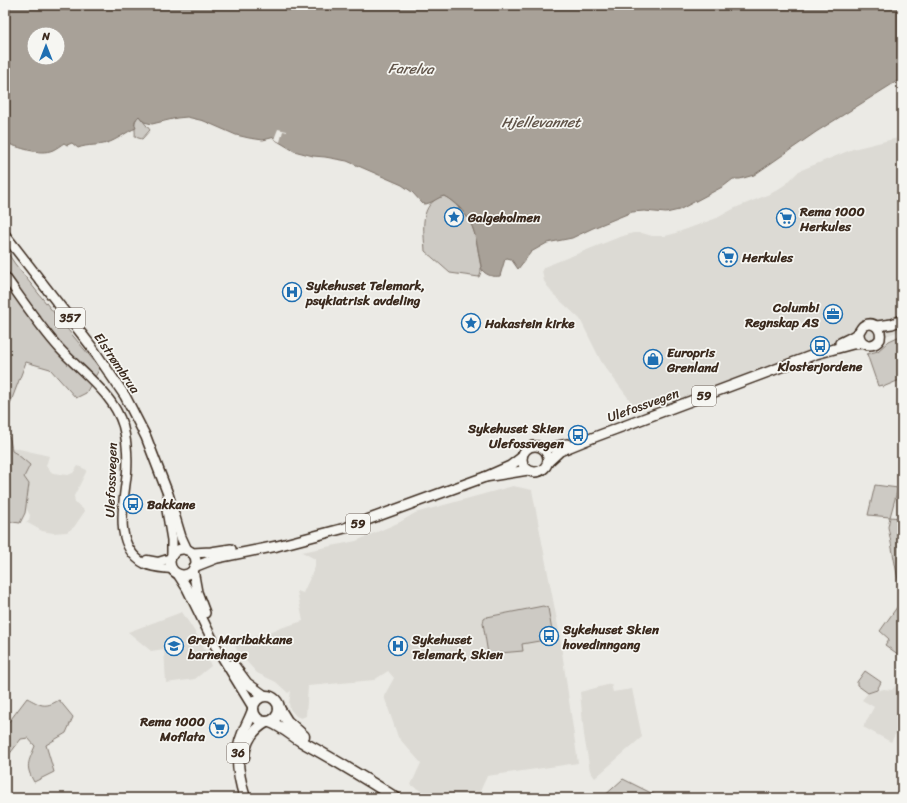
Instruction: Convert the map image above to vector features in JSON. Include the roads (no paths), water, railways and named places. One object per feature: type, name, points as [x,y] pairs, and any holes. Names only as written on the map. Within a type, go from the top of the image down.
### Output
[{"type":"highway","name":"36","points":[[246,798],[239,770],[238,749],[241,736],[257,700],[265,696]]},
{"type":"highway","points":[[265,696],[275,700],[283,716],[291,725],[329,756]]},
{"type":"highway","points":[[253,708],[257,719],[280,727],[302,742],[329,756],[396,798]]},
{"type":"highway","name":"36","points":[[252,798],[245,771],[244,755],[246,746],[255,729],[278,715],[279,708]]},
{"type":"main road","name":"Elstrømbrua","points":[[5,235],[91,346],[125,396],[146,437],[168,494],[181,537],[189,552]]},
{"type":"main road","name":"59","points":[[859,332],[866,324],[877,326],[892,324],[902,320]]},
{"type":"main road","name":"59","points":[[863,343],[872,345],[878,342],[884,334],[902,325]]},
{"type":"main road","points":[[877,326],[880,331],[880,338]]},
{"type":"main road","points":[[859,332],[863,343]]},
{"type":"main road","name":"Ulefossvegen","points":[[548,462],[560,451],[816,354],[851,338],[859,332]]},
{"type":"main road","name":"Ulefossvegen","points":[[816,354],[853,344],[863,343]]},
{"type":"main road","name":"Ulefossvegen","points":[[544,449],[592,438]]},
{"type":"main road","name":"59","points":[[193,569],[216,558],[277,546],[345,528],[485,477],[515,463],[522,457],[525,450],[532,446],[540,446],[544,449]]},
{"type":"main road","points":[[544,449],[549,457],[548,462]]},
{"type":"main road","points":[[522,457],[523,465],[528,470]]},
{"type":"main road","name":"59","points":[[485,477],[528,470],[532,472],[539,472],[547,466],[548,462]]},
{"type":"main road","name":"Elstrømbrua","points":[[161,477],[172,540],[171,557]]},
{"type":"main road","name":"59","points":[[189,552],[211,552],[276,543],[288,543]]},
{"type":"main road","points":[[171,557],[179,550],[189,552]]},
{"type":"main road","name":"357","points":[[189,552],[195,562],[193,569],[197,592],[212,629],[230,660],[247,683],[265,696]]},
{"type":"main road","name":"357","points":[[171,557],[170,564],[187,588],[214,645],[253,708]]},
{"type":"main road","points":[[175,572],[185,575],[193,569]]},
{"type":"street","name":"Ulefossvegen","points":[[5,276],[60,349],[103,391],[118,415],[125,435],[127,457],[123,510],[123,528],[126,543],[144,564],[175,572]]},
{"type":"street","points":[[136,556],[158,562],[171,557]]},
{"type":"water","name":"Hjellevannet","points":[[5,5],[135,5],[151,7],[178,5],[902,5],[902,78],[816,132],[754,175],[740,179],[733,179],[724,186],[679,210],[666,213],[644,211],[632,212],[572,238],[547,243],[531,252],[518,269],[511,259],[507,258],[505,259],[500,276],[491,276],[482,270],[470,221],[459,207],[446,197],[444,196],[429,203],[423,204],[412,192],[402,185],[347,161],[313,156],[294,151],[274,139],[275,137],[263,140],[249,138],[236,135],[204,121],[187,117],[152,124],[144,122],[139,116],[135,121],[136,128],[111,142],[78,148],[72,143],[67,145],[64,143],[47,152],[29,150],[5,143]]},
{"type":"place","name":"Galgeholmen","points":[[454,217]]},
{"type":"place","name":"Rema 1000 Herkules","points":[[786,218]]},
{"type":"place","name":"Herkules","points":[[728,257]]},
{"type":"place","name":"Sykehuset Telemark, psykiatrisk avdeling","points":[[292,292]]},
{"type":"place","name":"Columbi Regnskap AS","points":[[833,314]]},
{"type":"place","name":"Hakastein kirke","points":[[471,323]]},
{"type":"place","name":"Klosterjordene","points":[[820,346]]},
{"type":"place","name":"Europris Grenland","points":[[653,359]]},
{"type":"place","name":"Sykehuset Skien Ulefossvegen","points":[[578,435]]},
{"type":"place","name":"Bakkane","points":[[133,504]]},
{"type":"place","name":"Sykehuset Skien hovedinngang","points":[[549,636]]},
{"type":"place","name":"Grep Maribakkane barnehage","points":[[174,646]]},
{"type":"place","name":"Sykehuset Telemark, Skien","points":[[398,646]]},
{"type":"place","name":"Rema 1000 Moflata","points":[[219,728]]},
{"type":"water label","name":"Farelva","points":[[411,69]]}]
